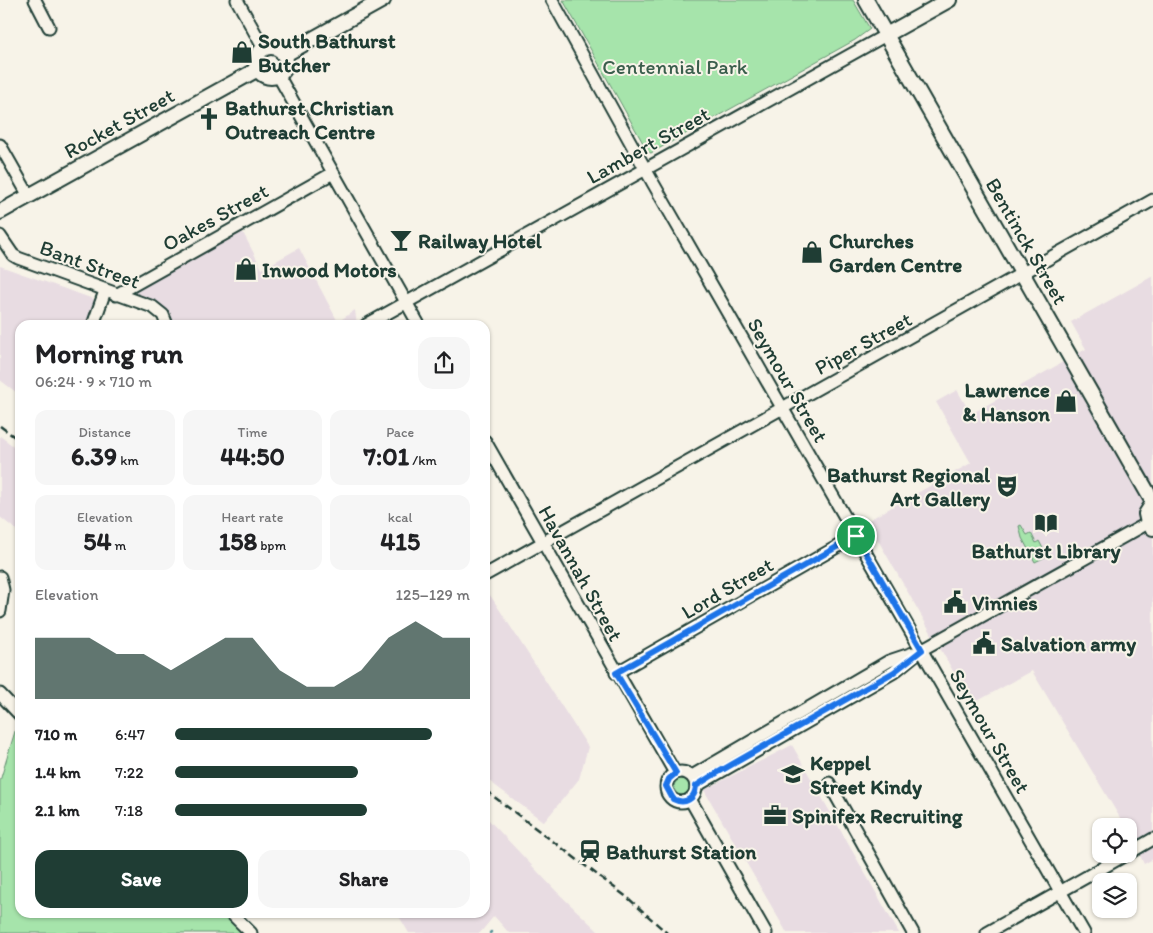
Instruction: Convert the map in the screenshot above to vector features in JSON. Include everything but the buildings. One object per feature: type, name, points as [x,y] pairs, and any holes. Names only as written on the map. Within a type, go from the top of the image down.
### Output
[{"type":"main road","points":[[284,55],[382,0]]},
{"type":"main road","name":"Bentinck Street","points":[[866,0],[1153,502]]},
{"type":"main road","name":"Lambert Street","points":[[886,35],[949,0]]},
{"type":"main road","points":[[277,48],[284,55],[284,68],[278,75],[269,76],[258,69],[256,60],[264,49],[277,48]]},
{"type":"main road","name":"Rocket Street","points":[[0,212],[258,69]]},
{"type":"main road","points":[[1150,526],[1146,514],[1153,502]]},
{"type":"street","points":[[35,0],[49,27]]},
{"type":"street","points":[[236,0],[264,49]]},
{"type":"street","name":"Seymour Street","points":[[552,0],[645,169],[1084,933]]},
{"type":"street","name":"Lambert Street","points":[[375,320],[886,35]]},
{"type":"street","points":[[278,75],[416,320]]},
{"type":"street","points":[[0,144],[29,196]]},
{"type":"street","name":"Oakes Street","points":[[110,293],[333,173]]},
{"type":"street","name":"Piper Street","points":[[490,572],[1153,200]]},
{"type":"street","name":"Bant Street","points":[[0,236],[18,258],[153,308],[163,315],[166,320]]},
{"type":"street","points":[[96,320],[110,293]]},
{"type":"street","name":"Havannah Street","points":[[490,450],[616,673],[676,773]]},
{"type":"street","points":[[694,781],[753,738],[849,691],[894,672],[922,650],[1150,526]]},
{"type":"street","name":"Lord Street","points":[[616,673],[856,536]]},
{"type":"street","points":[[0,577],[2,590],[0,611]]},
{"type":"street","points":[[694,781],[759,750],[849,691]]},
{"type":"street","points":[[0,694],[15,710]]},
{"type":"street","points":[[753,738],[759,750]]},
{"type":"street","points":[[676,773],[685,773],[694,781],[694,795],[690,799],[677,801],[669,796],[667,782],[676,773]]},
{"type":"street","points":[[829,783],[913,933]]},
{"type":"street","points":[[690,799],[766,933]]},
{"type":"street","points":[[1137,848],[1153,839]]},
{"type":"street","points":[[987,933],[1110,863]]},
{"type":"street","points":[[236,918],[251,933]]},
{"type":"shaded area","points":[[239,225],[262,269],[299,248],[337,320],[165,320],[163,315],[116,295]]},
{"type":"shaded area","points":[[0,266],[102,302],[96,320],[15,320],[15,391],[0,380]]},
{"type":"shaded area","points":[[1153,276],[1153,859],[1144,864],[1137,850],[1137,818],[1120,818],[1032,671],[972,704],[867,521],[971,463],[936,402],[957,390],[971,414],[1086,349],[1071,322]]},
{"type":"shaded area","points":[[355,310],[356,320],[341,320]]},
{"type":"shaded area","points":[[0,436],[15,447],[15,529],[0,517]]},
{"type":"shaded area","points":[[490,595],[588,747],[579,779],[544,822],[490,782]]},
{"type":"shaded area","points":[[792,745],[899,933],[787,933],[704,790]]},
{"type":"shaded area","points":[[490,821],[556,891],[600,933],[509,933],[494,916],[480,933],[409,933],[400,918],[490,918]]},
{"type":"green space","name":"Centennial Park","points":[[563,0],[853,0],[870,29],[855,40],[651,153],[648,152]]},
{"type":"green space","points":[[1021,525],[1027,535],[1031,533],[1036,543],[1039,541],[1047,556],[1035,562],[1022,538],[1019,526]]},
{"type":"green space","points":[[15,732],[15,918],[235,918],[251,933],[0,933],[0,781]]},
{"type":"green space","points":[[682,779],[690,787],[682,795],[674,787]]},
{"type":"railway","points":[[0,426],[15,437]]},
{"type":"railway","points":[[490,794],[628,898],[667,933]]},
{"type":"place","name":"South Bathurst Butcher","points":[[242,52]]},
{"type":"place","name":"Bathurst Christian Outreach Centre","points":[[209,119]]},
{"type":"place","name":"Railway Hotel","points":[[401,240]]},
{"type":"place","name":"Churches Garden Centre","points":[[812,252]]},
{"type":"place","name":"Inwood Motors","points":[[246,269]]},
{"type":"place","name":"Lawrence & Hanson","points":[[1066,401]]},
{"type":"place","name":"Bathurst Regional Art Gallery","points":[[1007,486]]},
{"type":"place","name":"Bathurst Library","points":[[1046,523]]},
{"type":"place","name":"Vinnies","points":[[955,602]]},
{"type":"place","name":"Salvation army","points":[[984,643]]},
{"type":"place","name":"Keppel Street Kindy","points":[[793,774]]},
{"type":"place","name":"Spinifex Recruiting","points":[[775,815]]},
{"type":"place","name":"Bathurst Station","points":[[590,851]]},
{"type":"route","points":[[856,536],[922,650],[894,672],[710,777],[696,786],[696,792],[690,799],[682,802],[673,799],[669,796],[666,786],[669,779],[676,773],[616,673],[856,536]]}]
